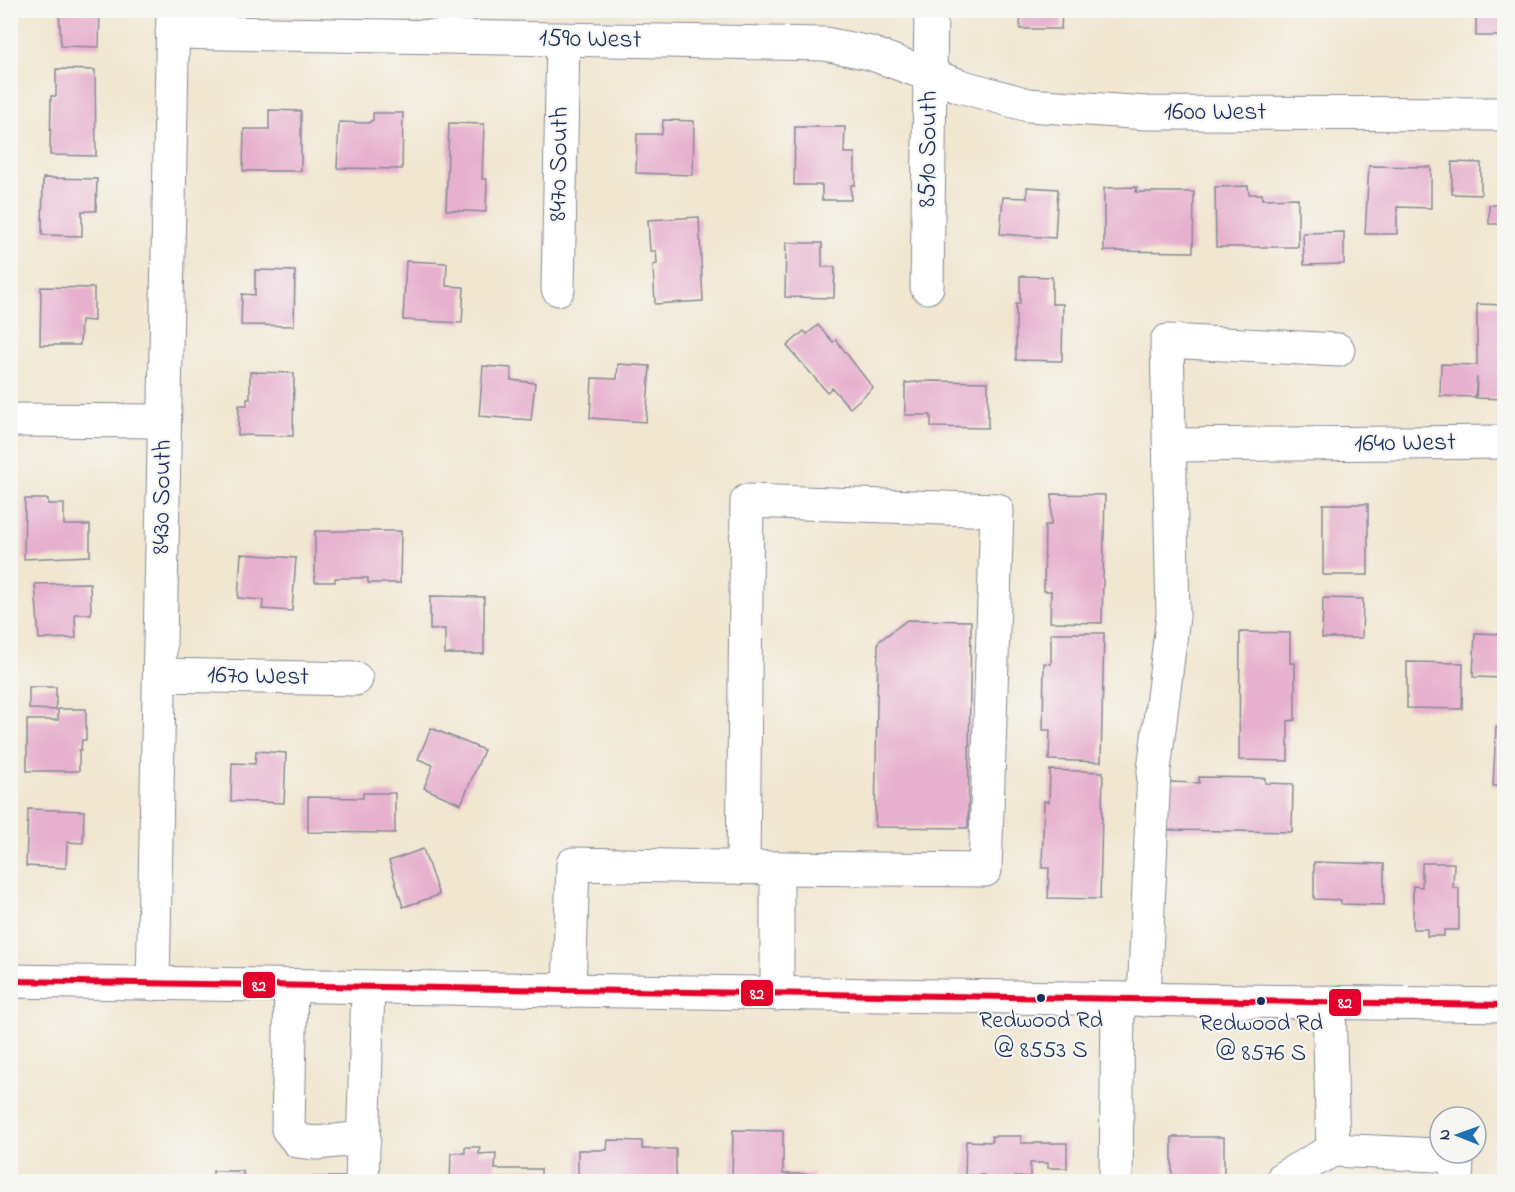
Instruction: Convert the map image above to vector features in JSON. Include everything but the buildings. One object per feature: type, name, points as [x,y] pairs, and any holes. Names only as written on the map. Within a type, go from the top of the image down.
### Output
[{"type":"street","name":"8510 South","points":[[927,287],[932,10]]},
{"type":"street","name":"1590 West","points":[[172,21],[562,40],[825,44],[870,53],[930,74]]},
{"type":"street","name":"8430 South","points":[[153,984],[172,21]]},
{"type":"street","name":"8470 South","points":[[558,289],[562,40]]},
{"type":"street","name":"1600 West","points":[[930,74],[1028,105],[1099,110],[1147,113],[1504,114]]},
{"type":"street","points":[[1116,1182],[1154,770],[1173,616],[1167,341],[1338,350]]},
{"type":"street","points":[[10,420],[165,422]]},
{"type":"street","name":"1640 West","points":[[1171,445],[1504,442]]},
{"type":"street","points":[[569,991],[573,864],[777,868],[986,870],[997,510],[747,501],[742,867]]},
{"type":"street","name":"1670 West","points":[[160,675],[356,679]]},
{"type":"street","points":[[777,868],[777,994]]},
{"type":"street","points":[[10,981],[1504,1005]]},
{"type":"street","points":[[291,986],[288,1129],[298,1141],[317,1143],[364,1138]]},
{"type":"street","points":[[362,1182],[368,988]]},
{"type":"street","points":[[1329,1003],[1333,1150]]},
{"type":"street","points":[[1284,1182],[1284,1177],[1333,1150],[1457,1156],[1456,1182]]},
{"type":"transit line","name":"82","points":[[10,981],[1504,1005]]},
{"type":"place","name":"Redwood Rd @ 8553 S","points":[[1041,998]]},
{"type":"place","name":"Redwood Rd @ 8576 S","points":[[1261,1001]]}]
